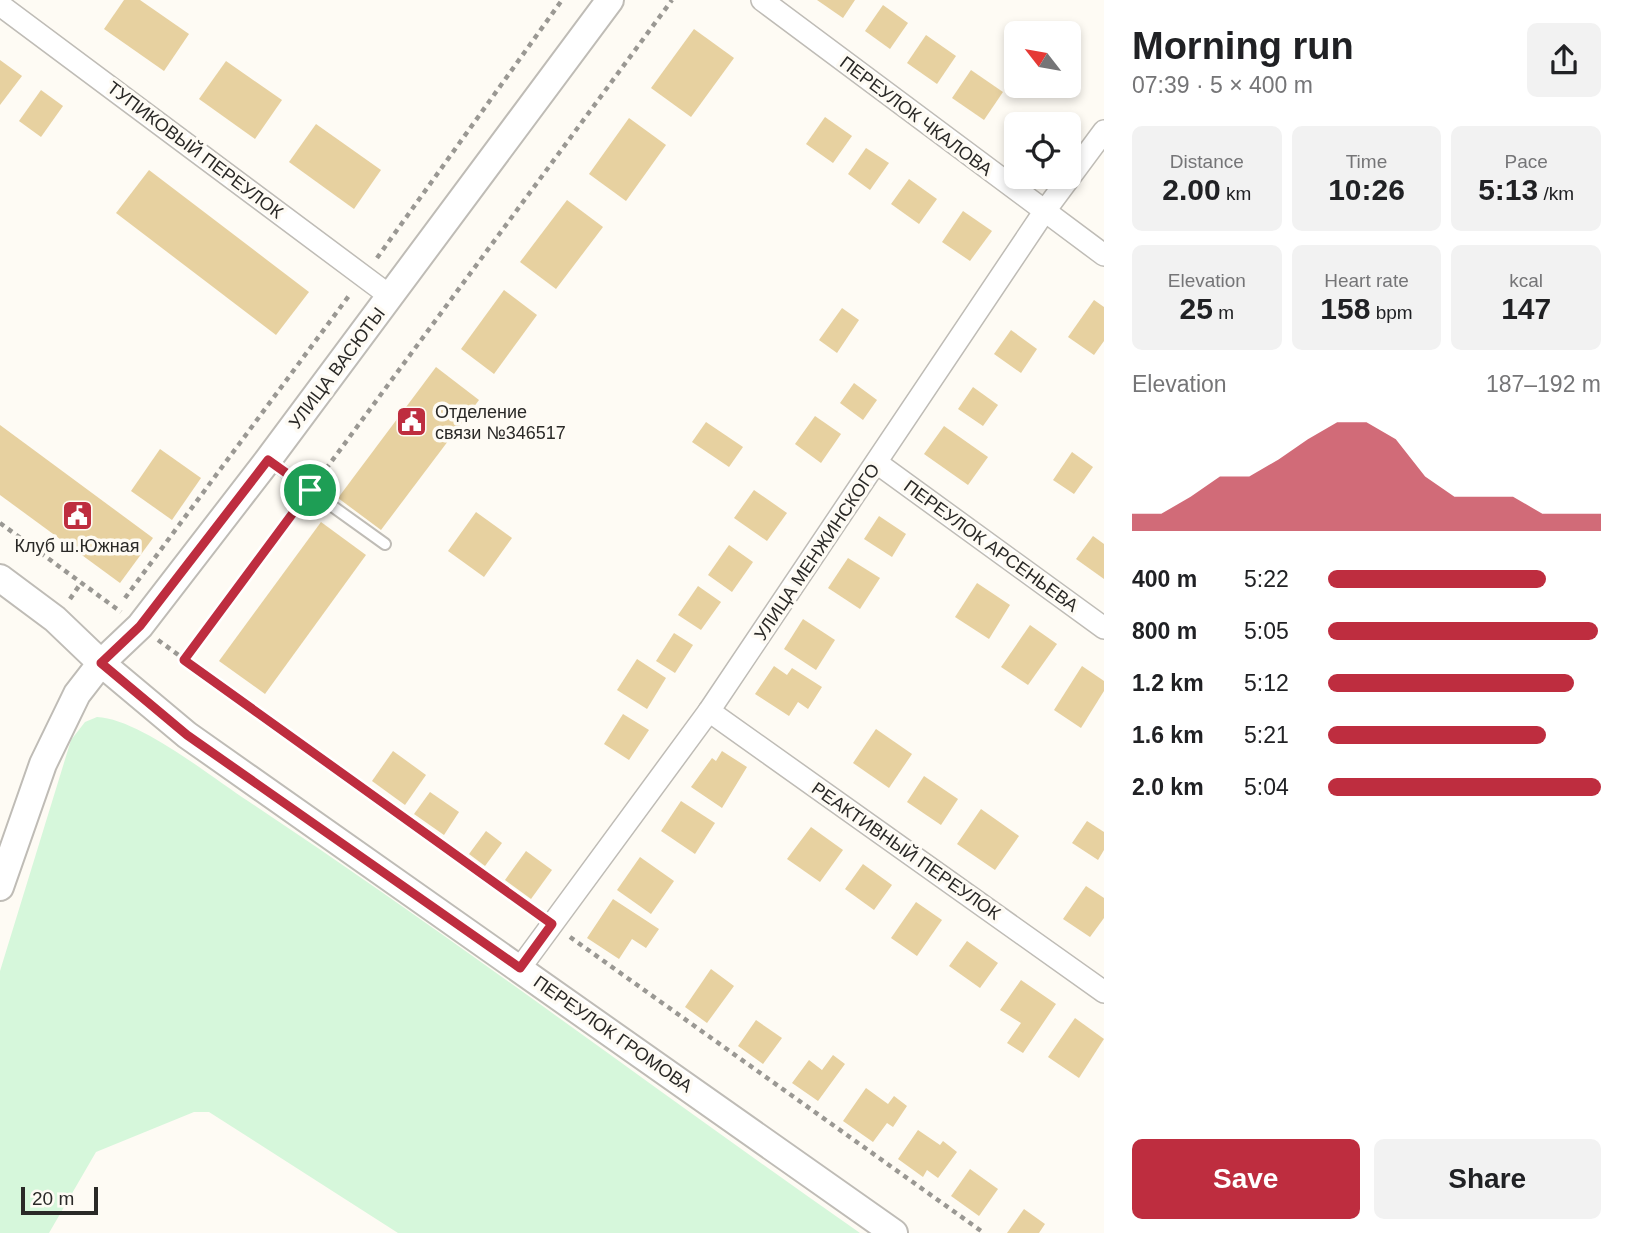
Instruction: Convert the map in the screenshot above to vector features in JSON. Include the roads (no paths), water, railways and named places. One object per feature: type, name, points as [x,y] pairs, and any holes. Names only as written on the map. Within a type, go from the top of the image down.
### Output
[{"type":"street","name":"УЛИЦА ВАСЮТЫ","points":[[0,887],[53,738],[77,694],[101,663],[140,626],[268,460],[610,0]]},
{"type":"street","name":"ПЕРЕУЛОК ЧКАЛОВА","points":[[762,0],[1104,255]]},
{"type":"street","name":"ТУПИКОВЫЙ ПЕРЕУЛОК","points":[[0,5],[390,296]]},
{"type":"street","name":"УЛИЦА МЕНЖИНСКОГО","points":[[520,968],[709,711],[1044,212],[1104,131]]},
{"type":"street","name":"ПЕРЕУЛОК АРСЕНЬЕВА","points":[[877,463],[1104,628]]},
{"type":"street","name":"ПЕРЕУЛОК ГРОМОВА","points":[[0,579],[55,619],[101,663],[187,735],[894,1233]]},
{"type":"street","name":"РЕАКТИВНЫЙ ПЕРЕУЛОК","points":[[709,711],[1104,992]]},
{"type":"lane","points":[[268,460],[385,544]]},
{"type":"place","name":"Отделение связи №346517","points":[[412,422]]},
{"type":"place","name":"Клуб ш.Южная","points":[[77,516]]}]
